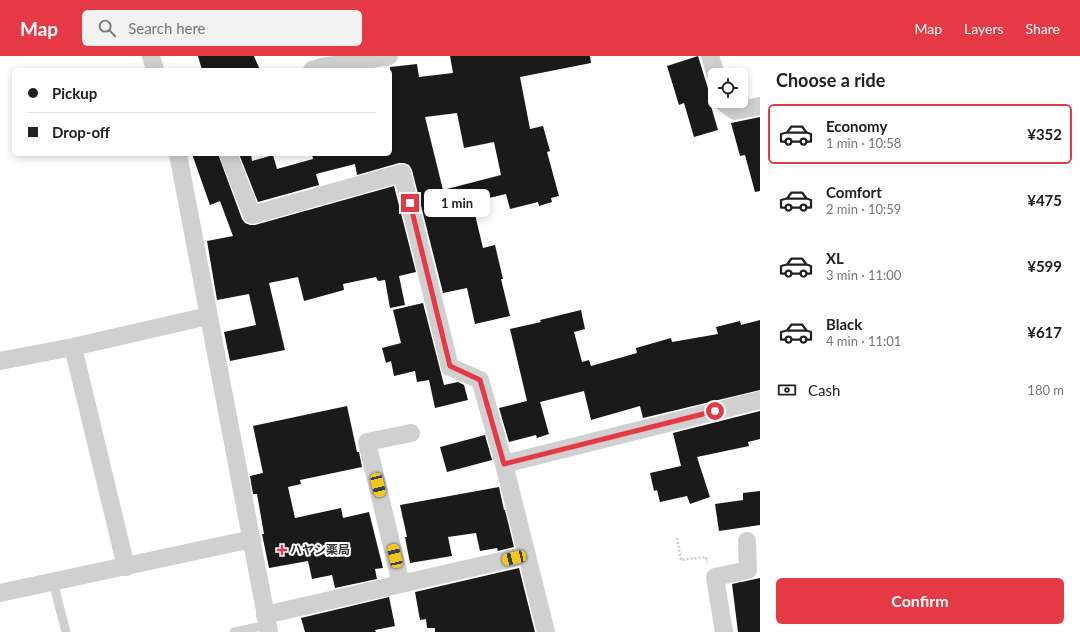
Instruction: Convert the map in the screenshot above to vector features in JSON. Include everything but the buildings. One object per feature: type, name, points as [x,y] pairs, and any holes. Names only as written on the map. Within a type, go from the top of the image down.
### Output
[{"type":"street","points":[[151,56],[154,68]]},
{"type":"street","points":[[318,68],[389,56]]},
{"type":"street","points":[[710,56],[714,68]]},
{"type":"street","points":[[732,108],[736,111],[760,106]]},
{"type":"street","points":[[178,156],[267,624],[402,584],[528,555]]},
{"type":"street","points":[[229,156],[252,215],[402,174],[450,366],[480,380],[528,555],[546,632]]},
{"type":"street","points":[[0,361],[72,347],[208,316]]},
{"type":"street","points":[[72,347],[126,567]]},
{"type":"street","points":[[504,464],[760,400]]},
{"type":"street","points":[[402,584],[367,442],[411,433]]},
{"type":"street","points":[[0,592],[126,567],[252,539]]},
{"type":"street","points":[[724,632],[715,577],[748,570],[747,541]]},
{"type":"lane","points":[[53,582],[66,632]]},
{"type":"lane","points":[[234,632],[267,624]]},
{"type":"path","points":[[677,538],[682,560],[706,557],[708,572],[715,577]]},
{"type":"place","name":"ハヤシ薬局","points":[[282,550]]},
{"type":"route","points":[[410,203],[450,366],[480,380],[504,464],[715,411]]}]
